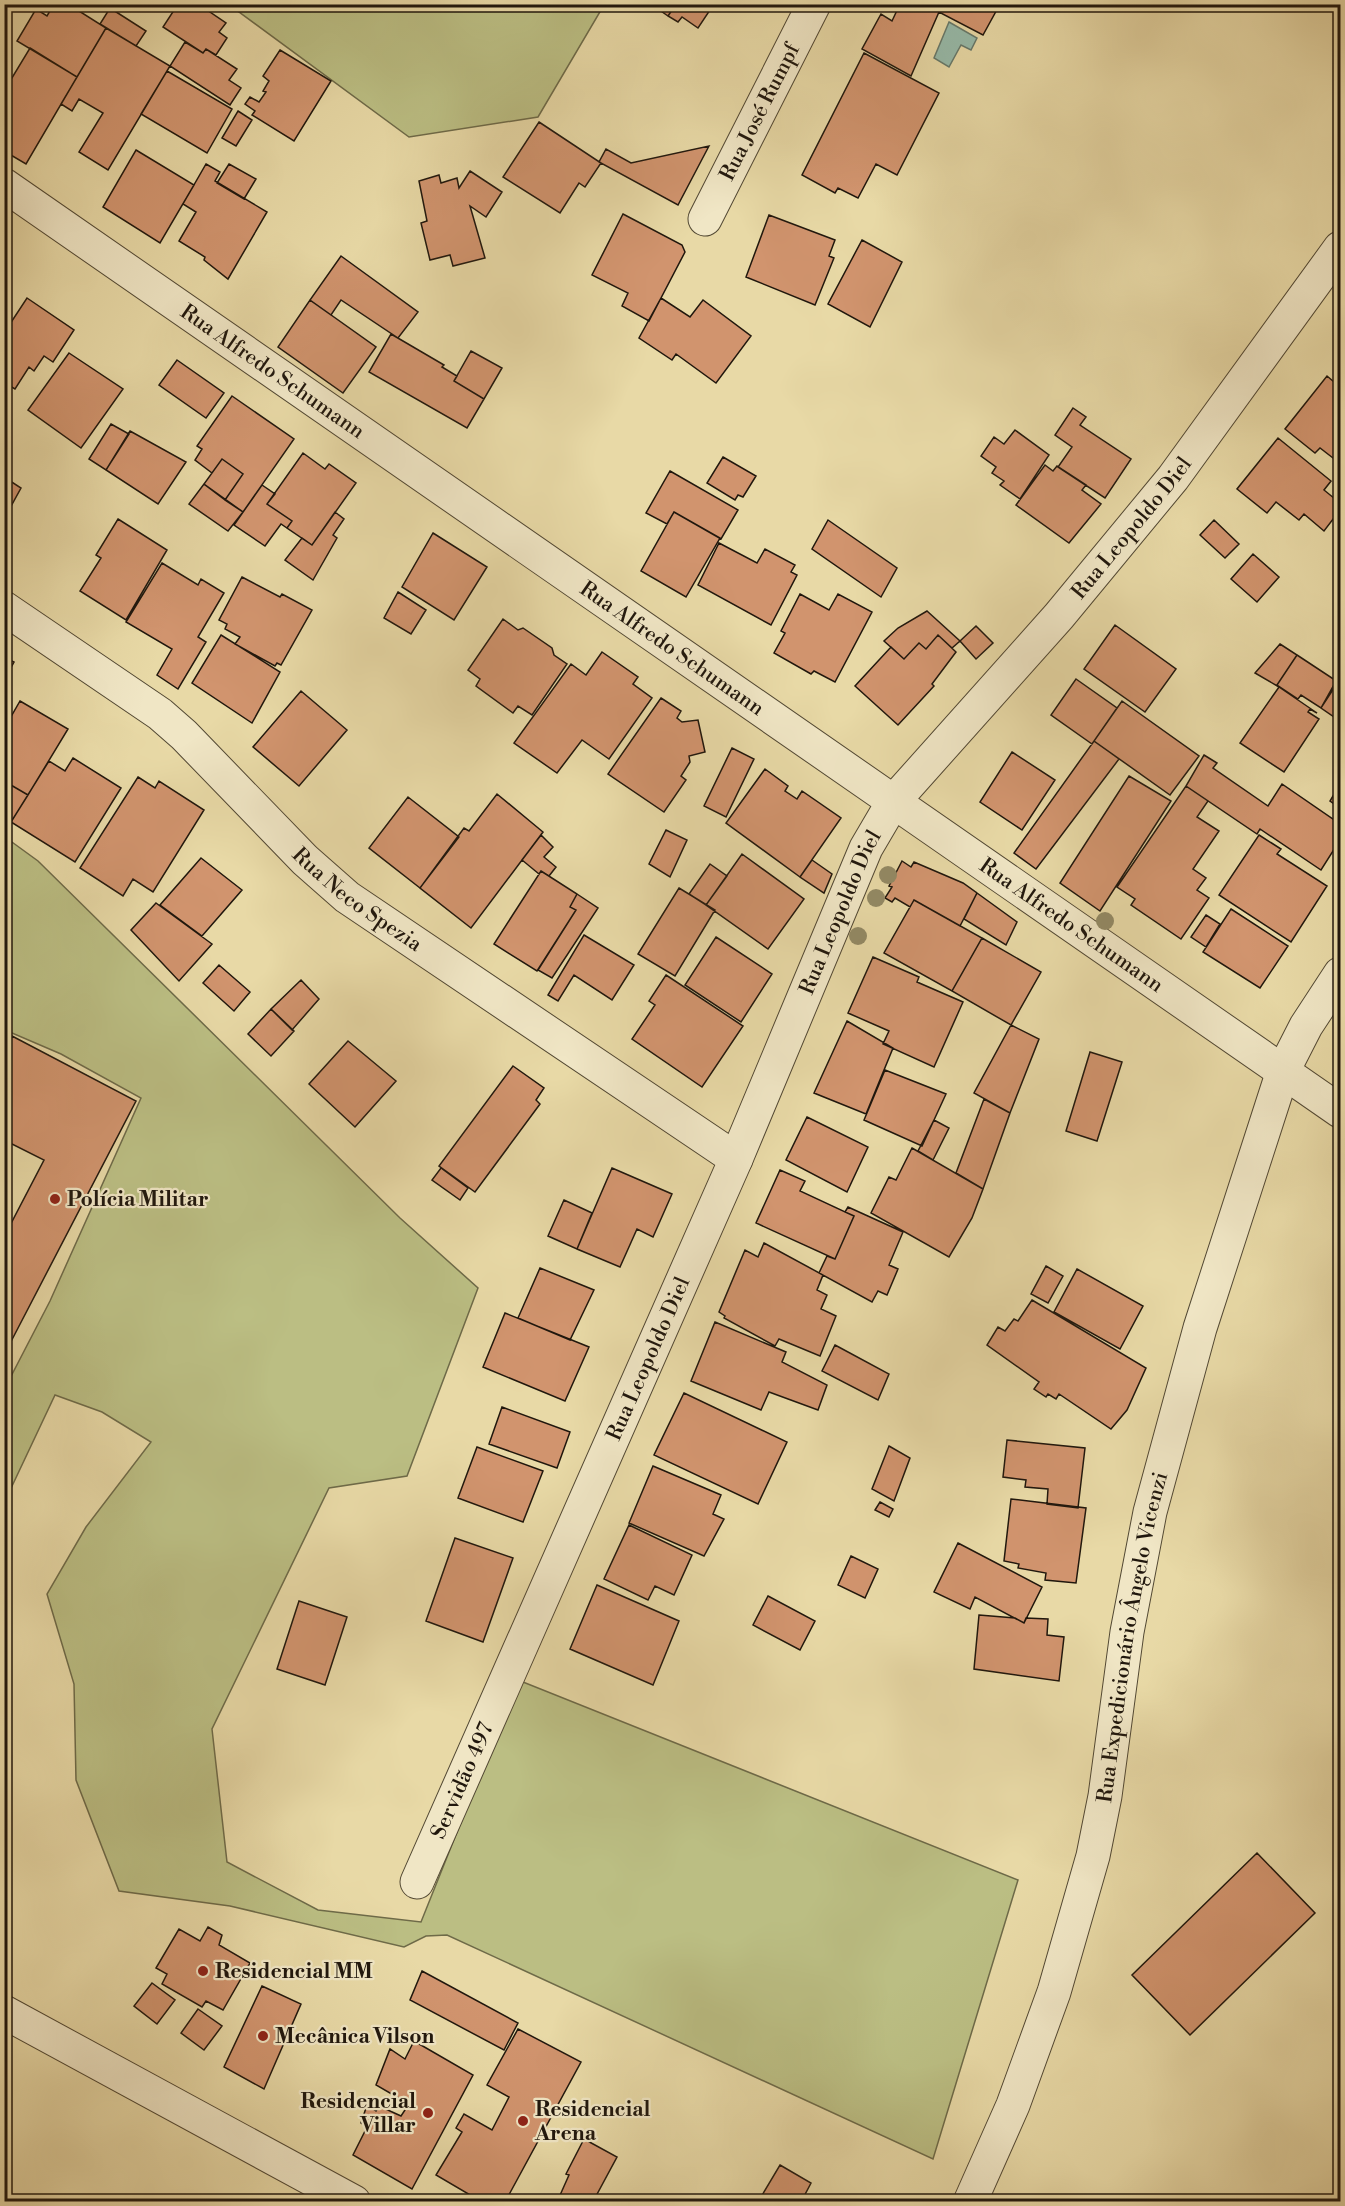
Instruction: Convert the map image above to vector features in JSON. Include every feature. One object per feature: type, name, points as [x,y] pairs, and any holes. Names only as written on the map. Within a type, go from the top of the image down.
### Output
[{"type":"street","name":"Rua José Rumpf","points":[[705,219],[814,4]]},
{"type":"street","name":"Rua Alfredo Schumann","points":[[4,185],[1341,1111]]},
{"type":"street","name":"Rua Leopoldo Diel","points":[[507,1678],[736,1160],[866,848],[892,802],[1059,616],[1173,478],[1341,248]]},
{"type":"street","name":"Rua Neco Spezia","points":[[4,608],[160,714],[184,735],[305,860],[347,897],[736,1160]]},
{"type":"street","name":"Rua Expedicionário Ângelo Vicenzi","points":[[970,2202],[1013,2105],[1054,1992],[1093,1856],[1105,1796],[1127,1632],[1150,1512],[1200,1328],[1283,1071],[1306,1026],[1341,974]]},
{"type":"street","name":"Servidão 497","points":[[417,1882],[507,1678]]},
{"type":"street","points":[[4,2012],[354,2202]]},
{"type":"green space","points":[[238,5],[604,5],[538,117],[409,137],[235,9]]},
{"type":"green space","points":[[5,837],[38,861],[400,1218],[478,1288],[407,1476],[329,1488],[212,1729],[227,1862],[318,1910],[421,1922],[518,1680],[1018,1880],[933,2159],[447,1935],[426,1936],[404,1947],[230,1906],[119,1891],[76,1780],[74,1684],[47,1594],[86,1527],[151,1442],[102,1412],[55,1395],[5,1501],[5,1388],[50,1301],[141,1098],[61,1054],[5,1030]]},
{"type":"shaded area","points":[[949,22],[977,38],[971,50],[961,45],[949,67],[934,58]]},
{"type":"building","points":[[54,4],[68,4],[106,28],[77,77],[17,41],[36,9],[47,16]]},
{"type":"building","points":[[178,4],[187,4],[194,9],[198,4],[226,23],[219,32],[227,38],[216,55],[206,49],[203,53],[163,27]]},
{"type":"building","points":[[651,4],[676,4],[668,16]]},
{"type":"building","points":[[676,4],[714,4],[698,28],[682,17],[678,22],[668,16]]},
{"type":"building","points":[[900,4],[1000,4],[983,35],[939,12],[911,76],[862,49],[881,14],[892,21]]},
{"type":"building","points":[[110,8],[146,31],[136,46],[100,24]]},
{"type":"building","points":[[106,28],[170,66],[108,170],[79,152],[103,113],[79,99],[72,111],[61,104]]},
{"type":"building","points":[[185,42],[203,53],[206,49],[237,69],[229,80],[241,88],[230,105],[170,66]]},
{"type":"building","points":[[30,48],[77,77],[26,164],[4,151],[4,121],[10,112],[4,108],[4,91]]},
{"type":"building","points":[[280,50],[331,81],[294,141],[252,115],[255,111],[245,104],[250,97],[259,102],[266,92],[263,91],[269,81],[263,76]]},
{"type":"building","points":[[864,53],[939,93],[897,175],[876,164],[858,198],[838,188],[835,193],[802,175]]},
{"type":"building","points":[[167,71],[232,109],[207,153],[141,114]]},
{"type":"building","points":[[238,111],[252,120],[236,146],[222,138]]},
{"type":"building","points":[[539,122],[601,163],[585,187],[579,183],[560,213],[503,177]]},
{"type":"building","points":[[709,146],[678,205],[599,162],[606,149],[631,163]]},
{"type":"building","points":[[136,150],[194,185],[160,243],[103,207]]},
{"type":"building","points":[[206,164],[220,172],[215,181],[267,212],[228,279],[204,260],[205,257],[179,241],[196,212],[183,204]]},
{"type":"building","points":[[229,164],[256,179],[244,199],[217,183]]},
{"type":"building","points":[[470,171],[502,192],[486,217],[470,206],[485,258],[453,266],[450,255],[430,260],[421,223],[427,221],[419,181],[439,175],[441,183],[457,178],[459,188]]},
{"type":"building","points":[[623,214],[682,245],[685,252],[649,321],[622,306],[628,293],[592,275]]},
{"type":"building","points":[[769,215],[835,240],[829,256],[834,258],[815,305],[746,277]]},
{"type":"building","points":[[862,240],[902,262],[870,327],[828,304]]},
{"type":"building","points":[[341,256],[418,312],[398,338],[341,300],[331,315],[310,300]]},
{"type":"building","points":[[27,298],[74,330],[53,362],[44,356],[34,371],[29,367],[15,389],[10,386],[4,395],[4,333]]},
{"type":"building","points":[[661,298],[690,317],[703,300],[751,336],[716,383],[676,354],[672,360],[639,338]]},
{"type":"building","points":[[310,300],[376,347],[343,393],[278,347]]},
{"type":"building","points":[[391,334],[444,365],[442,367],[457,376],[454,381],[484,399],[467,428],[369,372]]},
{"type":"building","points":[[471,351],[502,368],[484,399],[454,381]]},
{"type":"building","points":[[69,353],[123,389],[81,448],[28,410]]},
{"type":"building","points":[[177,360],[224,393],[206,418],[159,385]]},
{"type":"building","points":[[1327,376],[1340,387],[1340,452],[1338,450],[1333,458],[1320,448],[1315,453],[1285,429]]},
{"type":"building","points":[[232,396],[294,439],[243,512],[225,500],[243,474],[222,459],[212,473],[195,460],[202,449],[197,446]]},
{"type":"building","points":[[1073,408],[1086,417],[1080,425],[1131,459],[1105,498],[1058,467],[1072,447],[1055,435]]},
{"type":"building","points":[[111,424],[129,434],[106,470],[89,459]]},
{"type":"building","points":[[1015,430],[1049,455],[1020,499],[1000,485],[1004,481],[992,473],[996,467],[981,456],[994,437],[1004,444]]},
{"type":"building","points":[[130,431],[186,462],[158,504],[106,470]]},
{"type":"building","points":[[1278,438],[1331,481],[1324,490],[1340,503],[1340,510],[1324,531],[1304,514],[1299,520],[1276,502],[1267,513],[1237,489]]},
{"type":"building","points":[[303,453],[325,469],[329,464],[356,483],[312,545],[287,528],[292,521],[267,504]]},
{"type":"building","points":[[723,457],[756,476],[743,497],[738,495],[735,500],[707,483]]},
{"type":"building","points":[[222,459],[243,474],[225,500],[204,484]]},
{"type":"building","points":[[1045,465],[1053,471],[1057,466],[1086,485],[1082,490],[1101,504],[1069,543],[1016,505]]},
{"type":"building","points":[[670,471],[738,510],[721,539],[674,512],[667,524],[646,513]]},
{"type":"building","points":[[4,477],[21,488],[4,519]]},
{"type":"building","points":[[204,484],[243,512],[228,531],[189,504]]},
{"type":"building","points":[[262,485],[275,494],[267,504],[292,521],[287,528],[281,524],[265,546],[234,525]]},
{"type":"building","points":[[335,512],[344,519],[333,535],[337,538],[313,580],[285,560],[302,538],[312,545]]},
{"type":"building","points":[[674,512],[720,538],[686,597],[641,571]]},
{"type":"building","points":[[118,519],[167,550],[126,620],[80,591],[101,558],[96,555]]},
{"type":"building","points":[[828,520],[897,568],[881,597],[812,549]]},
{"type":"building","points":[[1214,520],[1239,544],[1225,558],[1200,535]]},
{"type":"building","points":[[433,533],[487,567],[454,620],[402,587]]},
{"type":"building","points":[[719,543],[757,563],[765,549],[795,565],[791,572],[797,575],[771,625],[698,585]]},
{"type":"building","points":[[1253,554],[1279,577],[1257,602],[1231,579]]},
{"type":"building","points":[[162,563],[198,585],[201,579],[224,593],[198,637],[206,642],[178,689],[157,675],[172,649],[126,622]]},
{"type":"building","points":[[242,577],[280,597],[282,594],[312,610],[281,665],[277,663],[275,666],[235,644],[240,637],[225,629],[227,624],[219,620]]},
{"type":"building","points":[[398,592],[426,610],[411,634],[384,618]]},
{"type":"building","points":[[800,594],[829,610],[838,594],[872,612],[835,682],[814,671],[811,674],[774,653],[785,633],[781,631]]},
{"type":"building","points":[[927,611],[960,641],[952,648],[938,635],[926,649],[919,643],[904,659],[884,641],[898,628]]},
{"type":"building","points":[[503,619],[518,630],[523,628],[552,648],[554,655],[567,664],[532,715],[518,706],[513,713],[476,686],[480,679],[468,670]]},
{"type":"building","points":[[1115,625],[1176,669],[1145,712],[1084,669]]},
{"type":"building","points":[[976,626],[993,643],[976,659],[960,641]]},
{"type":"building","points":[[221,635],[280,672],[252,723],[192,683]]},
{"type":"building","points":[[938,635],[956,652],[932,684],[934,686],[898,725],[855,686],[891,647],[904,659],[919,643],[926,649]]},
{"type":"building","points":[[1280,644],[1297,655],[1277,685],[1279,687],[1255,673]]},
{"type":"building","points":[[602,652],[638,677],[633,684],[652,698],[609,759],[582,740],[557,773],[514,743],[571,664],[586,675]]},
{"type":"building","points":[[1297,655],[1338,682],[1321,708],[1301,695],[1298,699],[1277,685]]},
{"type":"building","points":[[4,657],[14,662],[4,680]]},
{"type":"building","points":[[1340,674],[1340,721],[1321,708]]},
{"type":"building","points":[[1076,679],[1117,708],[1092,744],[1051,715]]},
{"type":"building","points":[[1279,687],[1317,713],[1310,709],[1308,712],[1319,719],[1284,772],[1240,743]]},
{"type":"building","points":[[301,691],[347,730],[299,786],[253,747]]},
{"type":"building","points":[[661,698],[681,711],[677,718],[682,722],[698,720],[705,752],[689,756],[690,762],[681,776],[686,780],[664,812],[608,774]]},
{"type":"building","points":[[20,701],[68,729],[28,795],[4,781],[4,729]]},
{"type":"building","points":[[1122,701],[1199,756],[1170,795],[1094,741]]},
{"type":"building","points":[[1094,741],[1119,759],[1036,869],[1014,853]]},
{"type":"building","points":[[732,748],[754,759],[726,817],[704,806]]},
{"type":"building","points":[[1012,752],[1055,780],[1022,830],[980,802]]},
{"type":"building","points":[[1204,755],[1217,763],[1213,768],[1268,806],[1282,784],[1340,824],[1340,840],[1321,870],[1260,829],[1257,834],[1186,786]]},
{"type":"building","points":[[73,758],[121,788],[75,862],[11,822],[49,761],[65,771]]},
{"type":"building","points":[[765,769],[788,786],[785,791],[797,799],[802,791],[841,818],[800,877],[726,823]]},
{"type":"building","points":[[1129,776],[1171,801],[1100,911],[1060,883]]},
{"type":"building","points":[[138,777],[155,788],[159,781],[204,810],[153,892],[133,879],[123,896],[80,868]]},
{"type":"building","points":[[4,781],[28,795],[11,822],[4,818]]},
{"type":"building","points":[[1340,784],[1340,808],[1330,801]]},
{"type":"building","points":[[1186,786],[1208,801],[1197,817],[1219,831],[1193,869],[1206,878],[1197,890],[1209,898],[1181,939],[1131,905],[1135,899],[1117,887]]},
{"type":"building","points":[[497,794],[543,832],[471,928],[420,888],[464,828],[469,831]]},
{"type":"building","points":[[408,797],[459,837],[420,888],[369,848]]},
{"type":"building","points":[[666,830],[687,840],[670,877],[649,864]]},
{"type":"building","points":[[541,835],[553,847],[544,857],[556,867],[549,876],[541,871],[539,874],[522,860]]},
{"type":"building","points":[[1259,835],[1281,849],[1277,854],[1327,886],[1291,942],[1219,895]]},
{"type":"building","points":[[742,854],[804,899],[768,949],[706,905]]},
{"type":"building","points":[[201,858],[242,890],[202,936],[160,905]]},
{"type":"building","points":[[812,860],[832,874],[824,893],[800,877]]},
{"type":"building","points":[[902,861],[911,867],[914,862],[963,883],[977,893],[960,926],[914,900],[910,907],[895,898],[892,902],[885,898]]},
{"type":"building","points":[[710,864],[727,876],[706,905],[689,894]]},
{"type":"building","points":[[541,871],[577,894],[570,907],[576,910],[537,971],[494,944]]},
{"type":"building","points":[[679,888],[715,910],[675,976],[638,954]]},
{"type":"building","points":[[977,893],[1017,922],[1006,945],[964,919]]},
{"type":"building","points":[[577,894],[598,908],[552,978],[538,970],[576,910],[570,907]]},
{"type":"building","points":[[914,900],[982,938],[952,991],[884,953]]},
{"type":"building","points":[[156,903],[212,944],[179,981],[131,930]]},
{"type":"building","points":[[1231,909],[1288,946],[1260,988],[1203,952]]},
{"type":"building","points":[[1206,915],[1220,924],[1206,947],[1191,937]]},
{"type":"building","points":[[584,935],[634,965],[612,1000],[574,975],[558,1001],[548,995]]},
{"type":"building","points":[[716,937],[772,974],[741,1022],[685,985]]},
{"type":"building","points":[[982,938],[1041,972],[1011,1025],[952,991]]},
{"type":"building","points":[[873,957],[919,977],[917,982],[963,1002],[934,1067],[883,1044],[889,1031],[848,1013]]},
{"type":"building","points":[[219,965],[250,992],[234,1011],[203,983]]},
{"type":"building","points":[[666,975],[743,1026],[702,1087],[632,1039],[655,1005],[649,1001]]},
{"type":"building","points":[[301,980],[319,999],[292,1030],[271,1009]]},
{"type":"building","points":[[271,1009],[294,1031],[271,1056],[248,1034]]},
{"type":"building","points":[[847,1021],[893,1048],[866,1114],[814,1093]]},
{"type":"building","points":[[1011,1025],[1039,1039],[1010,1113],[974,1093]]},
{"type":"building","name":"Polícia Militar","points":[[12,1036],[136,1101],[4,1355],[4,1237],[44,1160],[4,1140],[4,1050]]},
{"type":"building","points":[[348,1041],[396,1081],[355,1127],[309,1084]]},
{"type":"building","points":[[1090,1052],[1122,1062],[1097,1141],[1066,1131]]},
{"type":"building","points":[[513,1066],[544,1088],[536,1100],[540,1104],[475,1192],[439,1166]]},
{"type":"building","points":[[885,1070],[946,1094],[922,1146],[864,1120]]},
{"type":"building","points":[[984,1099],[1010,1113],[983,1189],[956,1173]]},
{"type":"building","points":[[807,1117],[868,1147],[847,1192],[786,1160]]},
{"type":"building","points":[[934,1120],[949,1128],[933,1160],[918,1151]]},
{"type":"building","points":[[912,1148],[983,1189],[972,1218],[949,1257],[871,1213],[889,1177],[896,1180]]},
{"type":"building","points":[[441,1168],[468,1188],[460,1200],[432,1180]]},
{"type":"building","points":[[612,1168],[672,1194],[653,1237],[637,1229],[620,1267],[577,1249]]},
{"type":"building","points":[[780,1170],[805,1181],[800,1191],[854,1216],[835,1259],[756,1223]]},
{"type":"building","points":[[564,1200],[592,1213],[577,1249],[548,1236]]},
{"type":"building","points":[[848,1207],[903,1232],[889,1265],[898,1269],[887,1295],[878,1291],[872,1302],[819,1273],[827,1256],[835,1259],[854,1216],[845,1212]]},
{"type":"building","points":[[764,1243],[823,1275],[817,1290],[827,1295],[821,1309],[836,1316],[820,1356],[779,1339],[775,1346],[724,1318],[725,1316],[719,1312],[745,1250],[758,1257]]},
{"type":"building","points":[[1046,1266],[1063,1276],[1048,1303],[1031,1294]]},
{"type":"building","points":[[540,1268],[594,1290],[570,1340],[518,1318]]},
{"type":"building","points":[[1077,1269],[1143,1306],[1120,1349],[1054,1312]]},
{"type":"building","points":[[1032,1300],[1146,1368],[1127,1410],[1111,1429],[1059,1394],[1056,1399],[1048,1394],[1046,1397],[1034,1389],[1039,1382],[987,1345],[998,1327],[1005,1331],[1014,1319],[1018,1321]]},
{"type":"building","points":[[505,1313],[589,1347],[565,1401],[483,1367]]},
{"type":"building","points":[[715,1322],[786,1352],[782,1362],[827,1385],[818,1410],[769,1392],[761,1410],[691,1381]]},
{"type":"building","points":[[835,1345],[889,1374],[878,1400],[822,1371]]},
{"type":"building","points":[[684,1393],[787,1442],[758,1504],[654,1455]]},
{"type":"building","points":[[502,1407],[570,1432],[557,1468],[489,1444]]},
{"type":"building","points":[[1007,1440],[1085,1448],[1078,1508],[1047,1504],[1048,1489],[1025,1487],[1026,1480],[1003,1477]]},
{"type":"building","points":[[889,1446],[910,1458],[894,1501],[872,1489]]},
{"type":"building","points":[[477,1447],[543,1471],[523,1522],[458,1498]]},
{"type":"building","points":[[653,1466],[721,1495],[713,1514],[724,1519],[704,1556],[629,1523]]},
{"type":"building","points":[[1011,1499],[1086,1508],[1076,1583],[1045,1580],[1046,1573],[1018,1568],[1019,1564],[1004,1561]]},
{"type":"building","points":[[880,1502],[893,1509],[889,1517],[875,1510]]},
{"type":"building","points":[[629,1525],[692,1555],[674,1595],[655,1586],[648,1600],[604,1579]]},
{"type":"building","points":[[455,1538],[513,1558],[483,1642],[426,1621]]},
{"type":"building","points":[[958,1543],[1042,1587],[1024,1623],[975,1597],[970,1609],[934,1592]]},
{"type":"building","points":[[851,1556],[878,1569],[865,1598],[838,1585]]},
{"type":"building","points":[[597,1585],[679,1621],[653,1685],[570,1649]]},
{"type":"building","points":[[768,1596],[815,1621],[800,1650],[753,1625]]},
{"type":"building","points":[[299,1601],[347,1617],[325,1685],[277,1669]]},
{"type":"building","points":[[979,1615],[1015,1618],[1024,1623],[1026,1618],[1048,1619],[1047,1635],[1064,1637],[1059,1681],[974,1669]]},
{"type":"building","points":[[1257,1853],[1315,1913],[1190,2035],[1132,1975]]},
{"type":"building","name":"Residencial MM","points":[[208,1927],[222,1935],[219,1945],[250,1963],[223,2010],[206,2001],[202,2007],[162,1984],[167,1974],[156,1968],[179,1929],[200,1941]]},
{"type":"building","points":[[422,1971],[518,2023],[504,2050],[410,2000]]},
{"type":"building","points":[[152,1983],[175,2000],[157,2024],[134,2006]]},
{"type":"building","name":"Mecânica Vilson","points":[[262,1986],[301,2004],[264,2089],[224,2067]]},
{"type":"building","points":[[198,2009],[222,2026],[204,2050],[181,2033]]},
{"type":"building","name":"Residencial Arena","points":[[518,2029],[581,2062],[505,2202],[482,2202],[436,2175],[462,2132],[456,2128],[464,2114],[492,2130],[509,2097],[487,2085]]},
{"type":"building","name":"Residencial Villar","points":[[414,2041],[473,2075],[412,2189],[353,2155],[367,2127],[361,2123],[367,2105],[376,2111],[379,2106],[401,2116],[409,2104],[376,2085],[390,2049],[405,2059]]},
{"type":"building","points":[[584,2139],[617,2157],[595,2198],[602,2202],[557,2202],[569,2175],[566,2174]]},
{"type":"building","points":[[780,2165],[811,2183],[801,2202],[758,2202]]},
{"type":"place","name":"Polícia Militar","points":[[55,1199]]},
{"type":"place","name":"Residencial MM","points":[[203,1971]]},
{"type":"place","name":"Mecânica Vilson","points":[[263,2036]]},
{"type":"place","name":"Residencial Villar","points":[[428,2113]]},
{"type":"place","name":"Residencial Arena","points":[[523,2121]]}]
